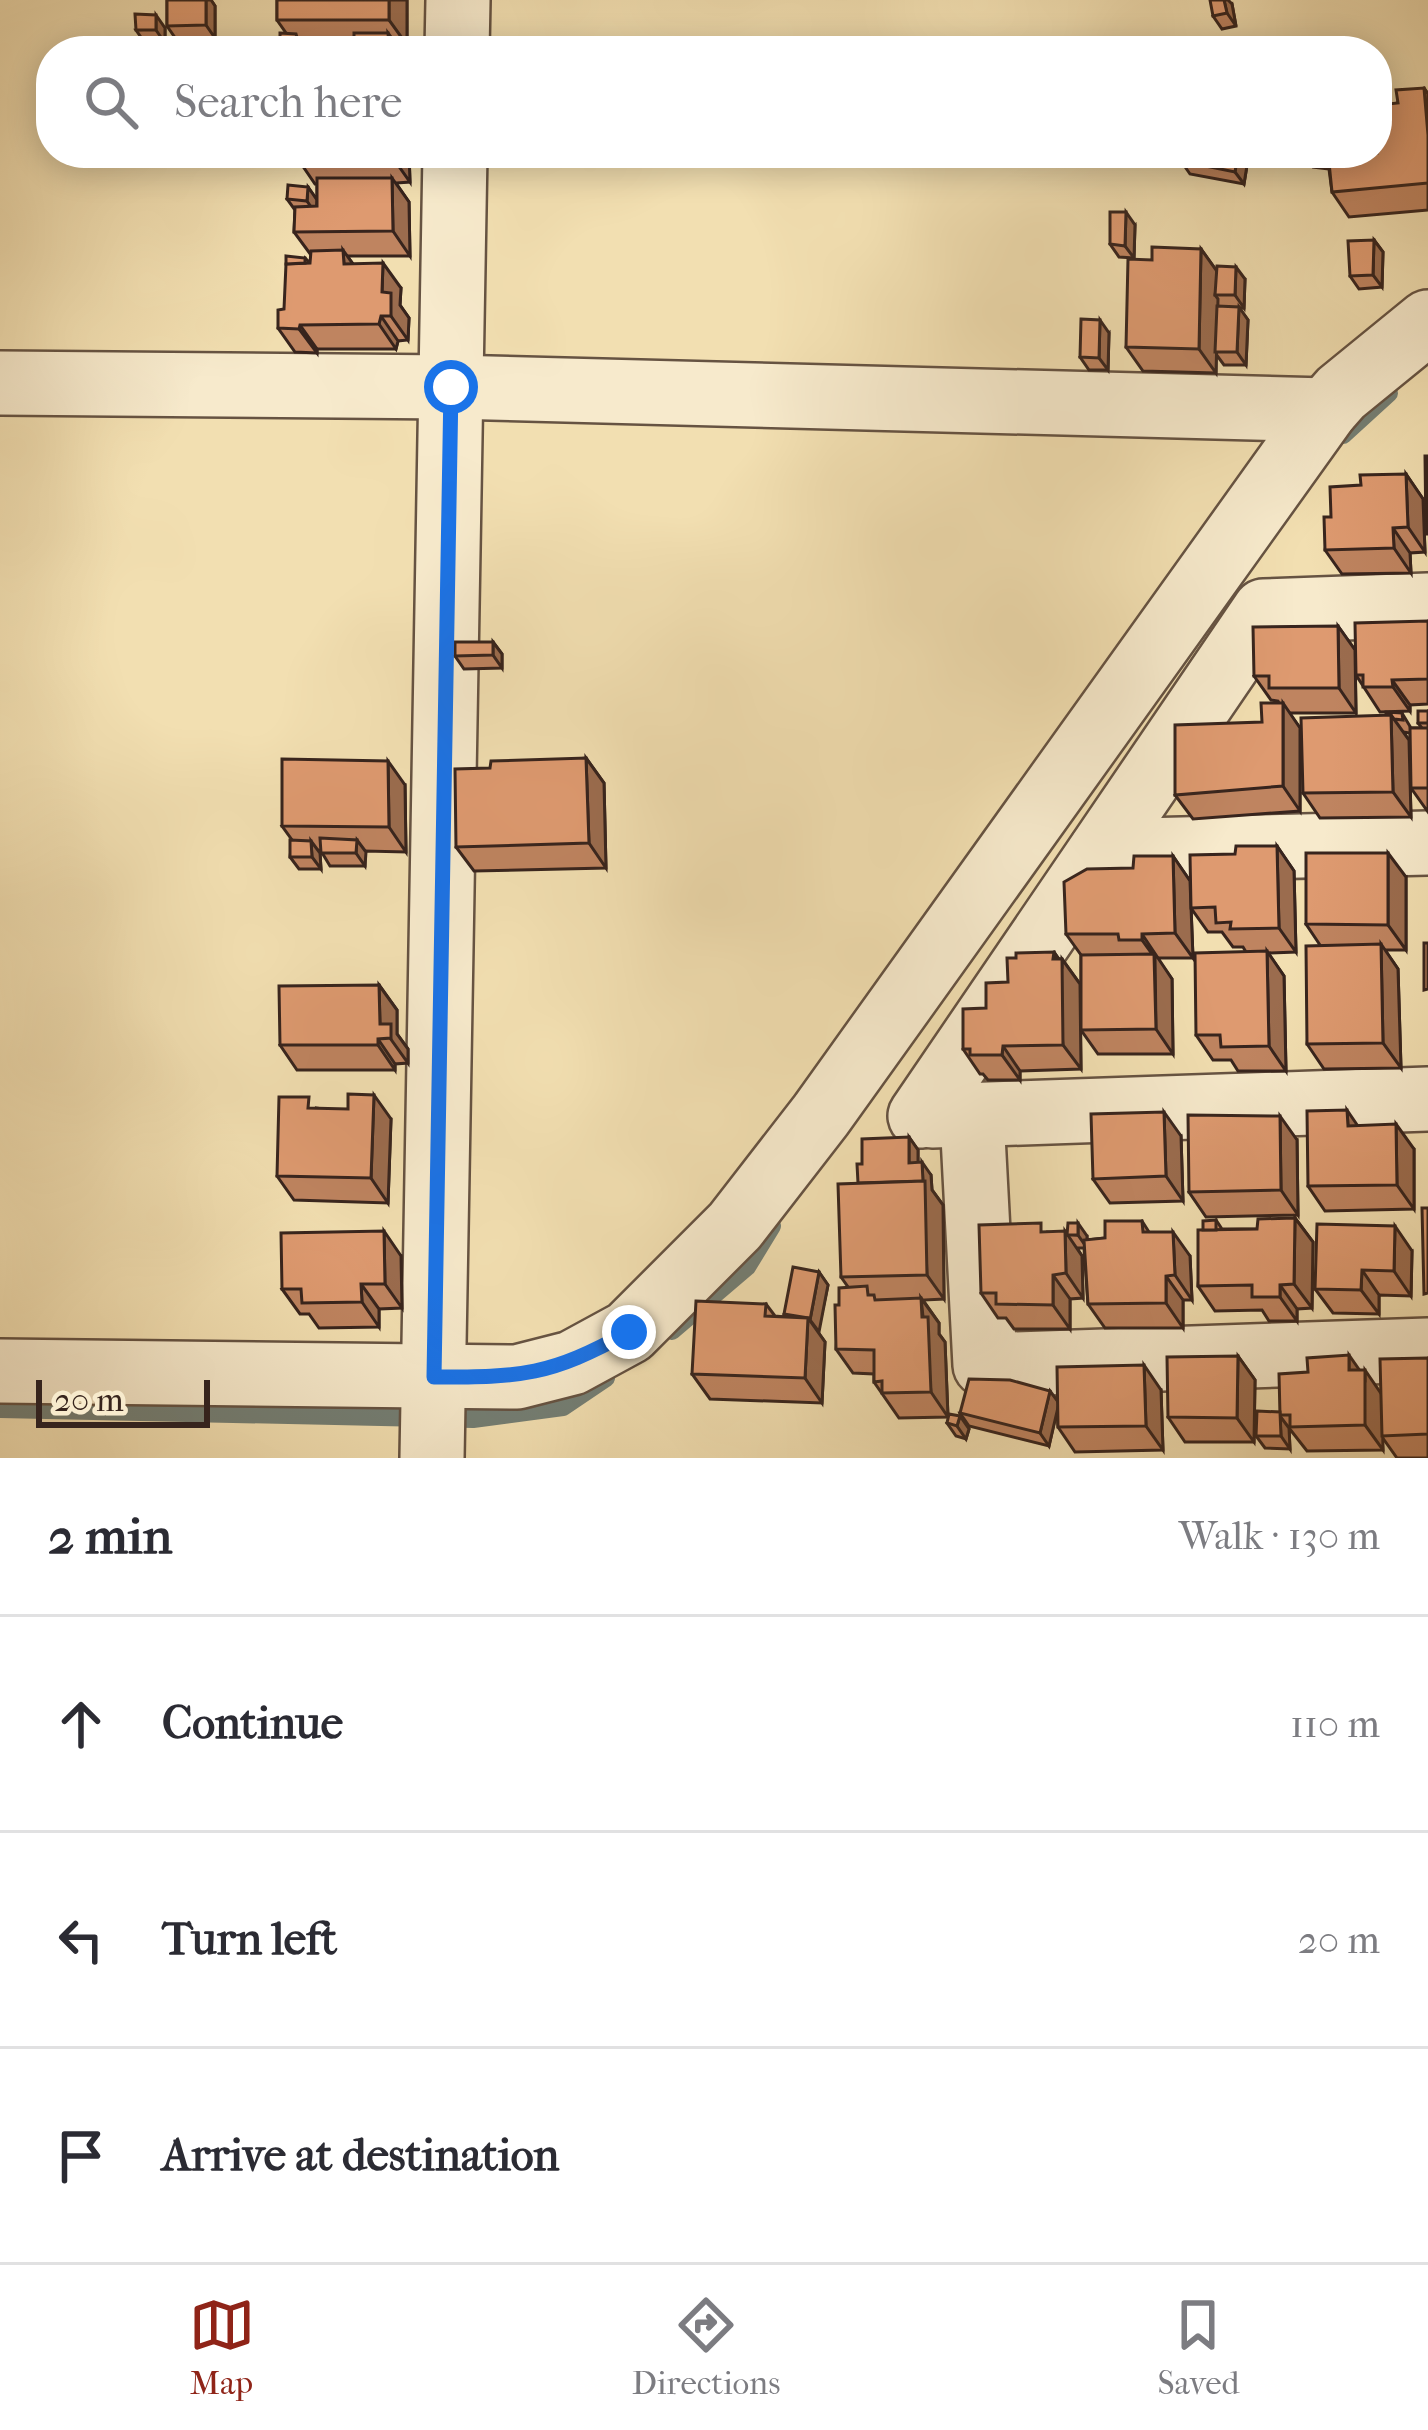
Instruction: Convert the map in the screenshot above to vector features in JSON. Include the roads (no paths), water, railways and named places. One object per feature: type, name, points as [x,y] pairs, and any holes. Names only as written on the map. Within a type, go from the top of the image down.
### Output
[{"type":"street","points":[[457,36],[458,0]]},
{"type":"street","points":[[432,1458],[455,168]]},
{"type":"street","points":[[0,1371],[517,1377],[572,1363],[629,1332],[735,1226],[821,1115],[1326,410],[1428,322]]},
{"type":"street","points":[[0,382],[451,387],[1326,410]]},
{"type":"street","points":[[1428,605],[1264,611],[1101,851],[946,1116],[985,1365],[1428,1350]]},
{"type":"street","points":[[1101,851],[1428,843]]},
{"type":"street","points":[[821,1115],[946,1116],[1428,1099]]},
{"type":"waterway","points":[[1343,435],[1389,393]]},
{"type":"waterway","points":[[672,1331],[747,1267],[772,1226]]},
{"type":"waterway","points":[[0,1409],[473,1419],[563,1407],[606,1378]]}]
